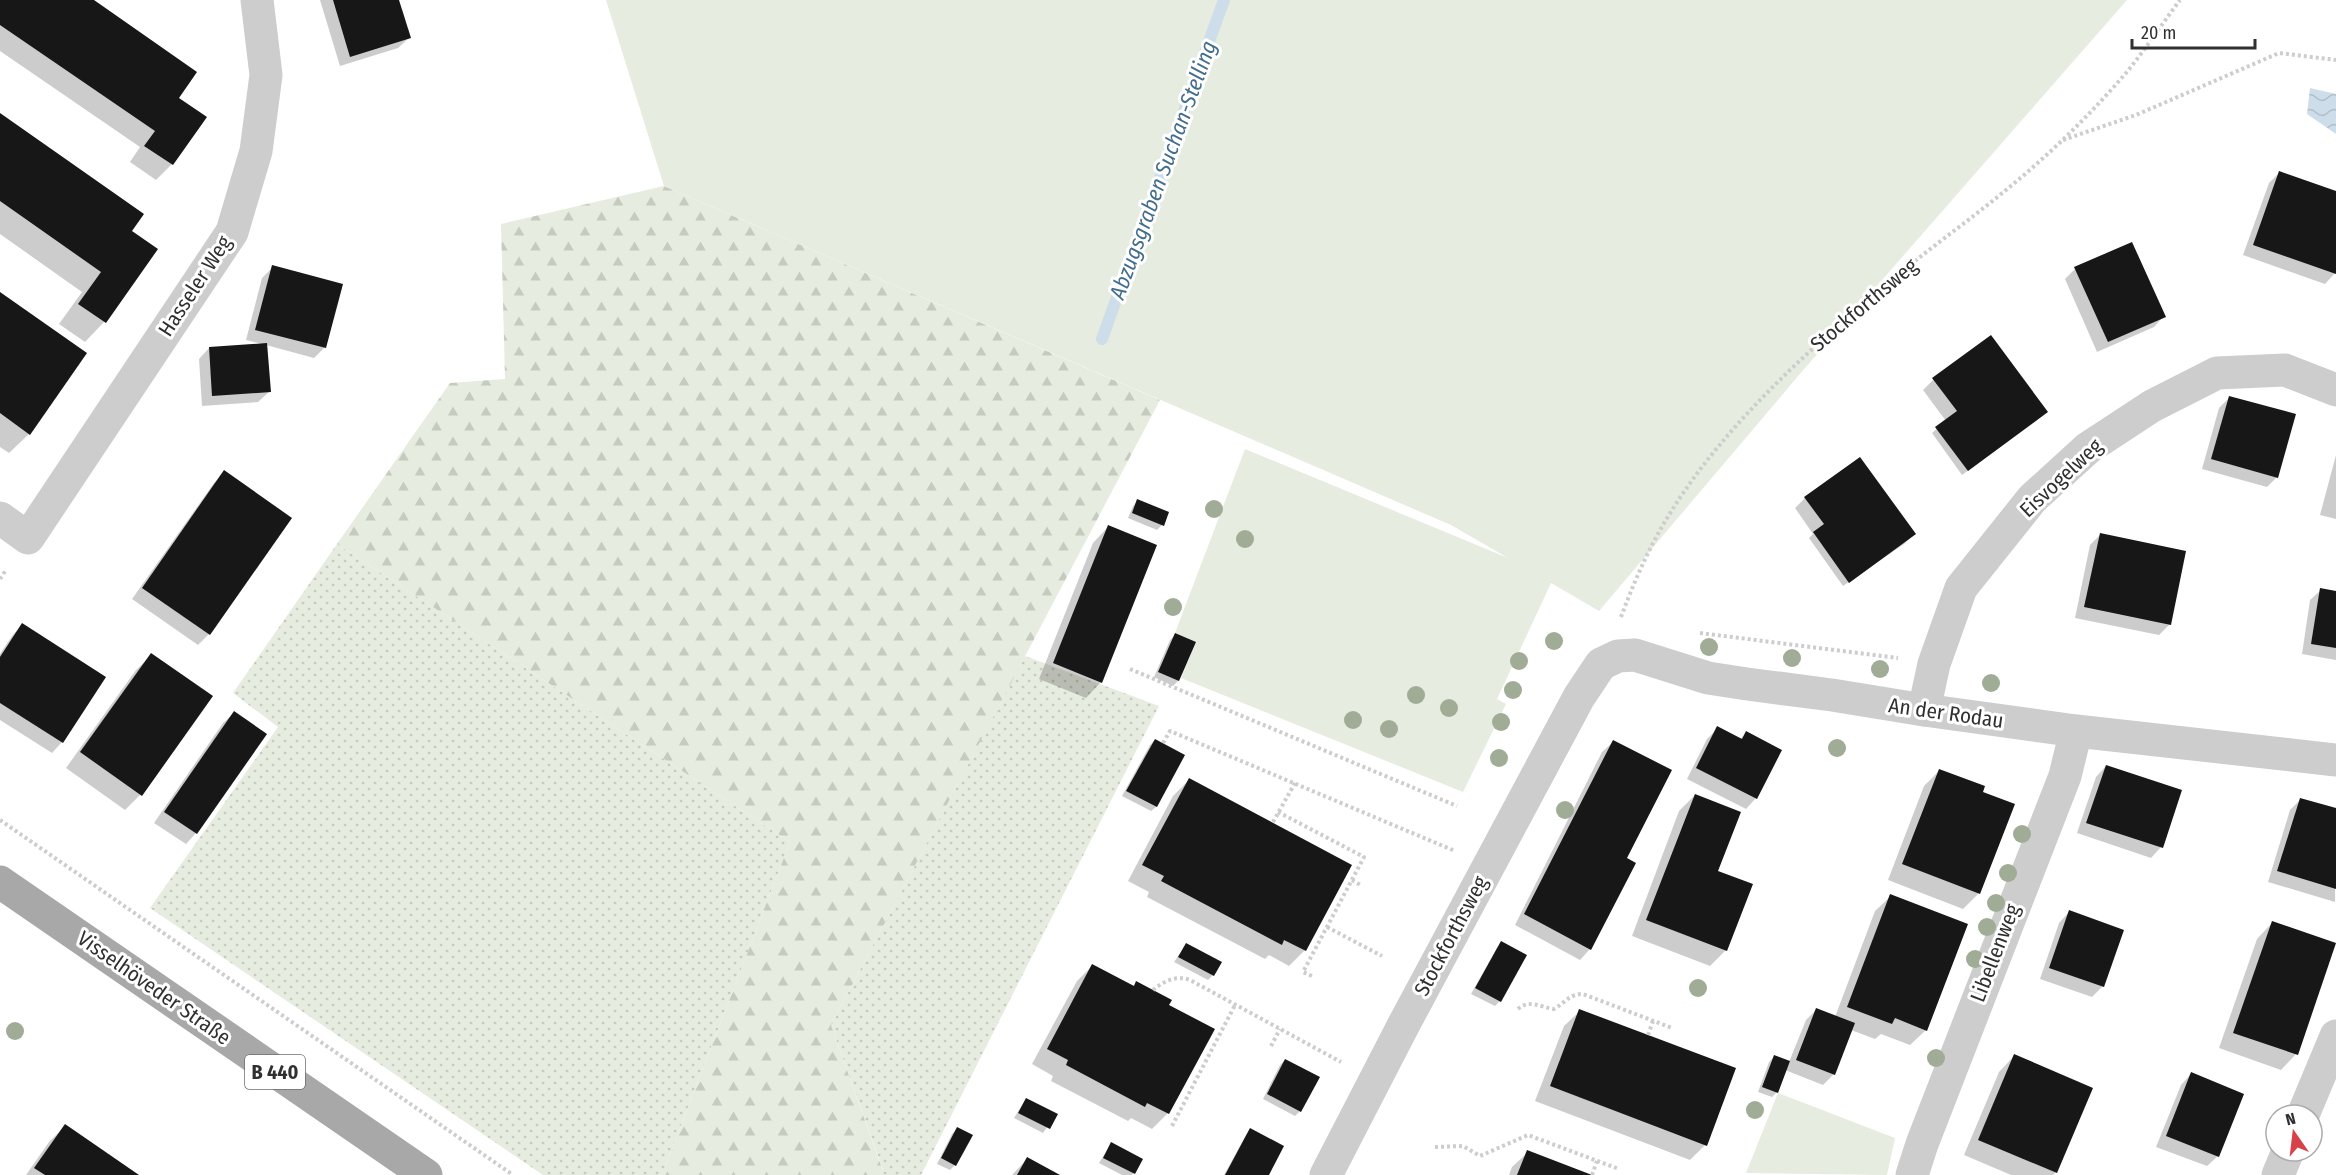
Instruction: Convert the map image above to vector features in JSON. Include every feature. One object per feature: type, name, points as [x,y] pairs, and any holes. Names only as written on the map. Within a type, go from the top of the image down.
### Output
[{"type":"main road","name":"Visselhöveder Straße","points":[[0,882],[426,1175]]},
{"type":"street","name":"Hasseler Weg","points":[[0,518],[28,538],[231,232],[256,151],[266,75],[257,0]]},
{"type":"street","name":"Eisvogelweg","points":[[1924,710],[1934,664],[1961,588],[2032,499],[2088,448],[2152,406],[2217,373],[2285,370],[2336,390]]},
{"type":"street","name":"Stockforthsweg","points":[[1326,1175],[1579,697],[1601,664],[1618,656]]},
{"type":"street","name":"An der Rodau","points":[[1618,656],[1643,656],[1708,678],[1924,710],[2076,731],[2336,760]]},
{"type":"street","name":"Libellenweg","points":[[1912,1175],[2065,776],[2076,731]]},
{"type":"street","points":[[2308,1103],[2336,1036]]},
{"type":"path","name":"Stockforthsweg","points":[[1618,656],[1619,622],[1640,569],[1669,514],[1696,474],[1726,438],[1795,365],[1899,274],[2007,189],[2061,141],[2126,73],[2180,0]]},
{"type":"path","points":[[2061,141],[2136,115],[2279,53],[2336,60]]},
{"type":"path","points":[[1130,669],[1457,806]]},
{"type":"path","points":[[1163,744],[1170,731],[1463,854]]},
{"type":"path","points":[[1273,822],[1295,783]]},
{"type":"path","points":[[1278,812],[1364,857],[1303,972],[1314,977]]},
{"type":"path","points":[[0,820],[513,1175]]},
{"type":"path","points":[[1352,880],[1362,886]]},
{"type":"path","points":[[1327,927],[1382,956]]},
{"type":"path","points":[[1153,990],[1170,980],[1185,979],[1345,1064]]},
{"type":"path","points":[[1518,1009],[1523,1004],[1530,1003],[1554,1009],[1575,994],[1583,994],[1672,1028]]},
{"type":"path","points":[[1172,1126],[1235,1005]]},
{"type":"path","points":[[1648,1035],[1653,1021]]},
{"type":"path","points":[[1271,1046],[1280,1029]]},
{"type":"path","points":[[1435,1147],[1463,1146],[1480,1156],[1528,1135],[1619,1169]]},
{"type":"path","points":[[1592,1175],[1597,1161]]},
{"type":"green space","points":[[606,0],[2127,0],[1799,375],[1599,611],[1551,583],[1497,699],[1506,704],[1463,792],[1181,678],[1196,642],[1175,633],[1245,449],[1508,558],[1451,525],[664,186]]},
{"type":"green space","points":[[664,186],[1160,400],[831,1025],[883,1171],[880,1175],[662,1175],[790,842],[337,544],[450,383],[505,379],[501,224]]},
{"type":"green space","points":[[337,544],[790,842],[662,1175],[543,1175],[150,908],[278,727],[233,693]]},
{"type":"green space","points":[[1025,656],[1159,706],[921,1175],[880,1175],[883,1170],[831,1025]]},
{"type":"green space","points":[[1778,1093],[1895,1138],[1887,1175],[1746,1173]]},
{"type":"water","points":[[2310,88],[2336,94],[2336,134],[2307,114]]},
{"type":"building","points":[[0,0],[94,0],[197,72],[179,98],[207,117],[173,165],[144,146],[155,131],[0,25]]},
{"type":"building","points":[[333,0],[399,0],[411,38],[350,57]]},
{"type":"building","points":[[0,113],[144,214],[132,231],[158,249],[106,323],[78,304],[101,272],[0,201]]},
{"type":"building","points":[[2279,171],[2336,191],[2336,274],[2253,245]]},
{"type":"building","points":[[2132,242],[2166,317],[2108,342],[2074,267]]},
{"type":"building","points":[[272,265],[343,284],[326,348],[255,330]]},
{"type":"building","points":[[0,292],[87,353],[30,435],[0,413]]},
{"type":"building","points":[[1991,335],[2048,412],[1968,471],[1935,427],[1957,411],[1932,378]]},
{"type":"building","points":[[267,343],[271,392],[212,396],[209,347]]},
{"type":"building","points":[[2229,396],[2296,414],[2278,478],[2211,459]]},
{"type":"building","points":[[1860,457],[1916,534],[1849,583],[1813,532],[1824,524],[1804,497]]},
{"type":"building","points":[[224,470],[292,518],[210,635],[142,588]]},
{"type":"building","points":[[1137,499],[1169,512],[1164,526],[1132,513]]},
{"type":"building","points":[[1108,525],[1157,545],[1102,683],[1053,663]]},
{"type":"building","points":[[2100,533],[2186,551],[2171,625],[2084,607]]},
{"type":"building","points":[[2320,588],[2336,591],[2336,648],[2311,644]]},
{"type":"building","points":[[22,623],[106,677],[63,743],[0,703],[0,657]]},
{"type":"building","points":[[1175,633],[1196,642],[1179,681],[1158,672]]},
{"type":"building","points":[[151,653],[213,696],[142,796],[80,752]]},
{"type":"building","points":[[234,711],[267,734],[197,834],[164,812]]},
{"type":"building","points":[[1717,726],[1742,739],[1746,731],[1782,750],[1757,799],[1696,768]]},
{"type":"building","points":[[1155,739],[1185,755],[1157,807],[1126,791]]},
{"type":"building","points":[[1613,740],[1672,770],[1627,858],[1636,863],[1591,950],[1524,914]]},
{"type":"building","points":[[2106,765],[2182,790],[2163,848],[2086,823]]},
{"type":"building","points":[[1939,769],[1985,786],[1983,792],[2015,804],[1980,894],[1902,864]]},
{"type":"building","points":[[1189,778],[1352,865],[1306,951],[1284,940],[1282,945],[1161,881],[1164,876],[1142,865]]},
{"type":"building","points":[[1695,794],[1741,812],[1718,871],[1753,884],[1727,951],[1646,920]]},
{"type":"building","points":[[2300,798],[2336,808],[2336,889],[2277,871]]},
{"type":"building","points":[[1890,894],[1968,924],[1927,1031],[1895,1018],[1892,1024],[1847,1007]]},
{"type":"building","points":[[2069,910],[2124,930],[2104,987],[2049,968]]},
{"type":"building","points":[[2272,921],[2336,943],[2298,1055],[2233,1033]]},
{"type":"building","points":[[1501,941],[1527,955],[1501,1002],[1475,988]]},
{"type":"building","points":[[1186,943],[1222,962],[1214,976],[1178,957]]},
{"type":"building","points":[[1092,964],[1134,986],[1136,981],[1172,1000],[1169,1005],[1215,1029],[1169,1114],[1147,1103],[1145,1107],[1066,1065],[1068,1060],[1047,1049]]},
{"type":"building","points":[[1816,1008],[1855,1023],[1835,1075],[1796,1060]]},
{"type":"building","points":[[1579,1009],[1736,1068],[1707,1146],[1550,1086]]},
{"type":"building","points":[[2014,1054],[2093,1088],[2057,1173],[1978,1140]]},
{"type":"building","points":[[1774,1055],[1790,1061],[1778,1093],[1762,1087]]},
{"type":"building","points":[[1285,1059],[1320,1077],[1301,1112],[1267,1094]]},
{"type":"building","points":[[2191,1072],[2244,1094],[2219,1157],[2166,1136]]},
{"type":"building","points":[[1026,1098],[1058,1114],[1050,1129],[1018,1113]]},
{"type":"building","points":[[65,1124],[139,1175],[45,1175],[34,1168]]},
{"type":"building","points":[[957,1127],[973,1135],[956,1166],[941,1158]]},
{"type":"building","points":[[1250,1128],[1284,1146],[1269,1175],[1225,1175]]},
{"type":"building","points":[[1111,1142],[1143,1159],[1135,1174],[1103,1158]]},
{"type":"building","points":[[1527,1150],[1592,1175],[1517,1175]]},
{"type":"building","points":[[1027,1157],[1060,1175],[1017,1175]]},
{"type":"waterway","name":"Abzugsgraben Suchan-Stelling","points":[[1102,339],[1224,0]]}]
